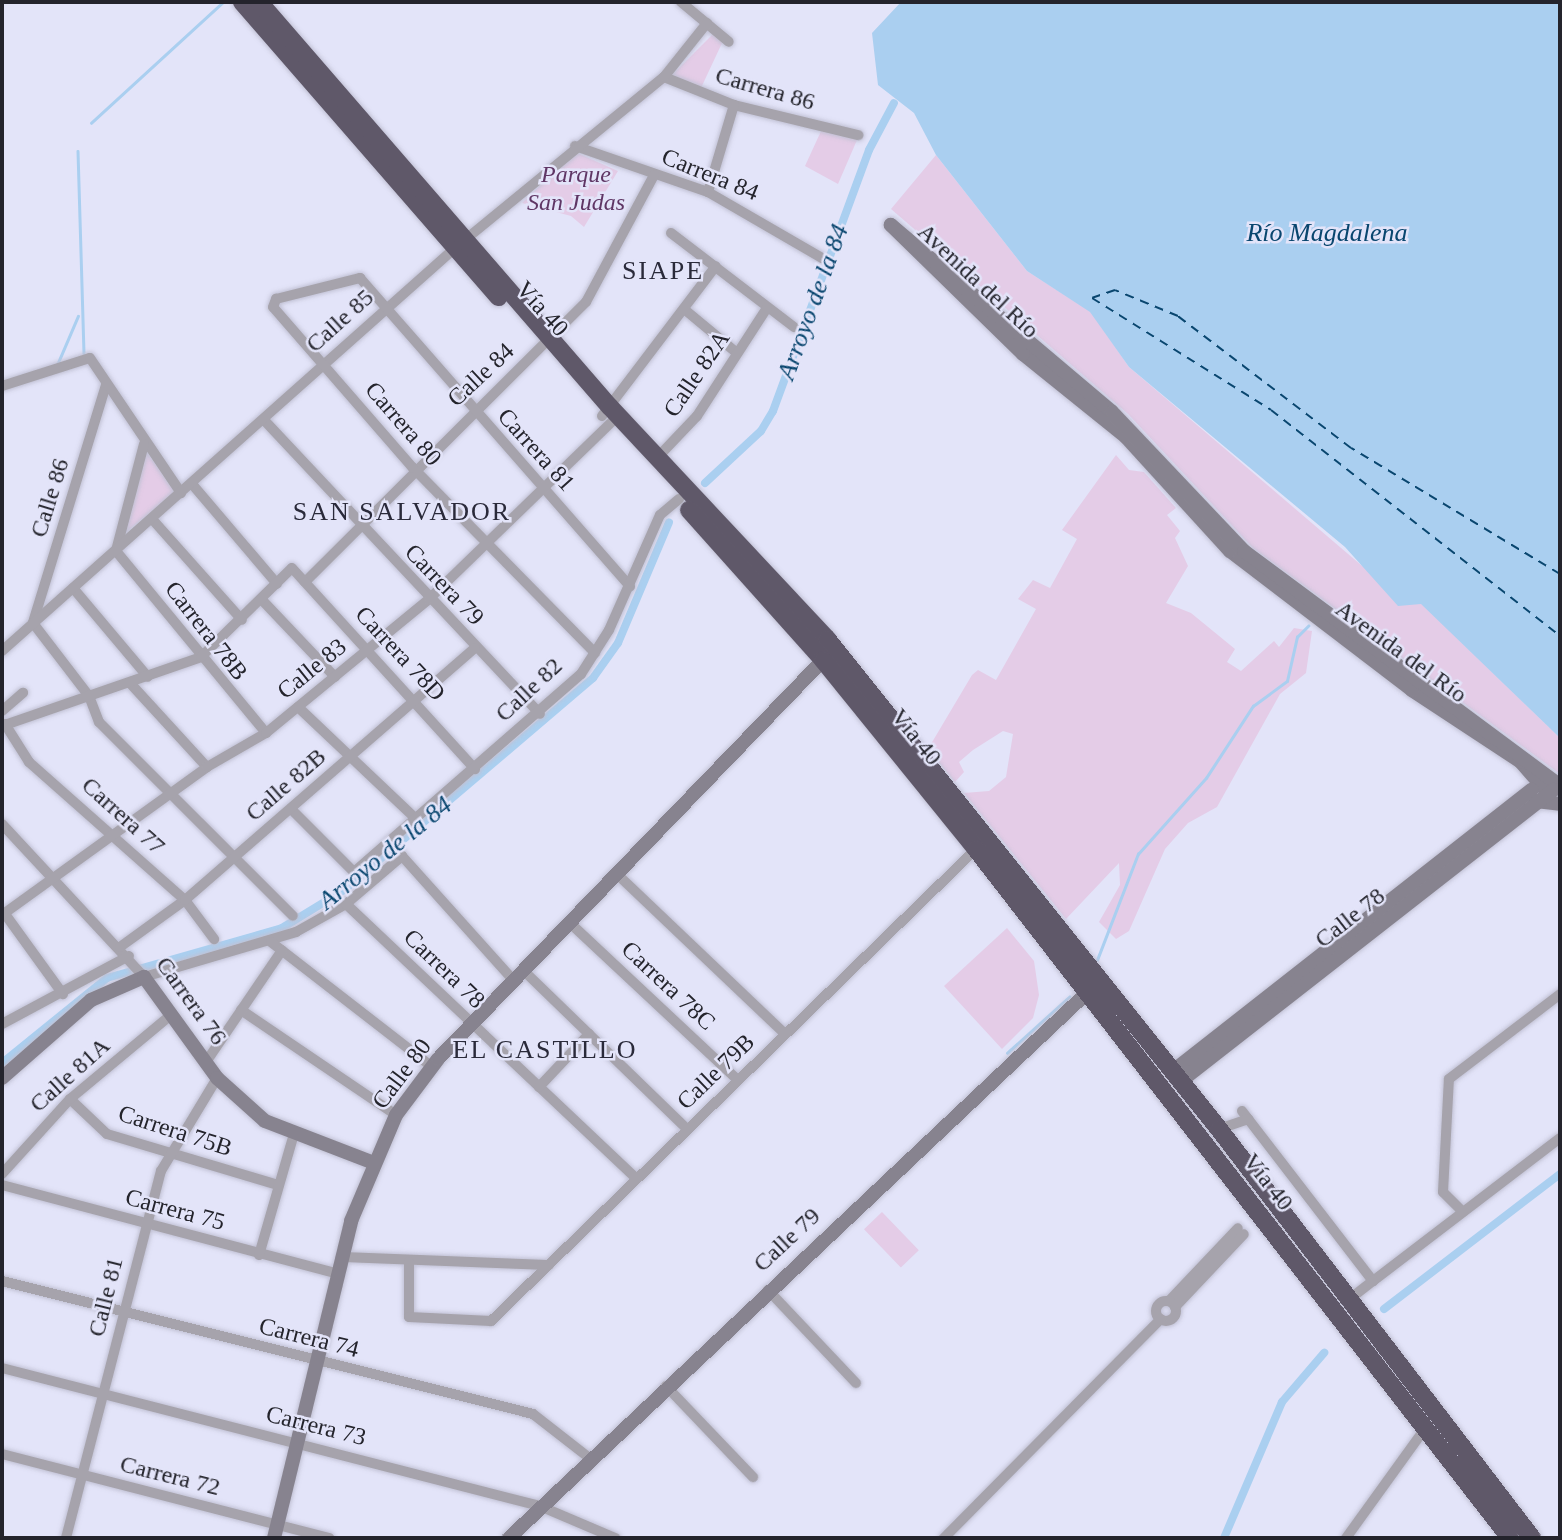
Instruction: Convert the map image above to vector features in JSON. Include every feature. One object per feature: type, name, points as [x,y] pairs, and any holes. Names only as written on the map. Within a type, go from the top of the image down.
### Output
[{"type":"highway","name":"Vía 40","points":[[242,2],[460,244],[679,499],[829,654]]},
{"type":"highway","name":"Vía 40","points":[[259,2],[460,244]]},
{"type":"highway","name":"Vía 40","points":[[610,416],[656,459],[829,654],[1094,985],[1177,1076],[1217,1131],[1323,1292],[1426,1427],[1471,1471],[1527,1536]]},
{"type":"highway","name":"Vía 40","points":[[909,755],[976,849],[1217,1131],[1338,1281],[1354,1296],[1471,1471],[1510,1538]]},
{"type":"highway","points":[[1323,1292],[1338,1281]]},
{"type":"street","points":[[681,2],[729,42]]},
{"type":"street","name":"Calle 85","points":[[2,651],[264,420],[384,309],[575,146],[664,77],[707,23]]},
{"type":"street","name":"Carrera 86","points":[[664,77],[734,105],[858,135]]},
{"type":"street","points":[[708,192],[734,105]]},
{"type":"street","name":"Carrera 84","points":[[575,146],[708,192],[822,258]]},
{"type":"street","name":"Calle 84","points":[[305,582],[356,525],[413,468],[546,343],[606,270],[654,175]]},
{"type":"street","name":"Avenida del Río","points":[[1549,791],[1451,709],[1244,551],[1120,420],[891,225],[1023,354],[1126,437],[1230,551],[1402,683],[1527,767],[1549,791]]},
{"type":"street","points":[[671,233],[794,327]]},
{"type":"street","name":"Calle 83","points":[[3,914],[53,881],[207,766],[266,733],[429,599],[542,489],[610,416],[716,266]]},
{"type":"street","name":"Carrera 81","points":[[274,307],[276,299],[358,277],[473,411],[630,586]]},
{"type":"street","name":"Carrera 80","points":[[274,307],[413,468],[485,546],[595,653]]},
{"type":"street","name":"Calle 82A","points":[[656,459],[696,416],[767,308]]},
{"type":"street","points":[[684,309],[737,353]]},
{"type":"street","points":[[1023,354],[1050,366],[1120,420]]},
{"type":"street","points":[[2,386],[90,358],[144,444],[181,493]]},
{"type":"street","name":"Calle 86","points":[[33,623],[106,385]]},
{"type":"street","name":"Carrera 79","points":[[264,420],[356,525],[540,714]]},
{"type":"street","points":[[116,551],[144,444]]},
{"type":"street","points":[[4,725],[201,657],[243,620],[277,584],[192,484]]},
{"type":"street","name":"Calle 82","points":[[291,809],[354,872],[540,714],[595,653],[630,586],[660,515],[679,499]]},
{"type":"street","points":[[152,519],[243,620]]},
{"type":"street","name":"Carrera 78B","points":[[116,551],[266,733]]},
{"type":"street","name":"Carrera 78D","points":[[277,584],[292,568],[416,700],[475,769]]},
{"type":"street","points":[[73,588],[148,677]]},
{"type":"street","points":[[262,600],[335,677]]},
{"type":"street","points":[[33,623],[89,696],[99,722],[172,792],[293,916]]},
{"type":"street","name":"Calle 82B","points":[[120,947],[185,900],[475,648]]},
{"type":"street","name":"Calle 80","points":[[276,1532],[300,1443],[342,1257],[371,1162],[396,1115],[432,1067],[829,654]]},
{"type":"street","points":[[130,683],[207,766]]},
{"type":"street","points":[[2,711],[23,692]]},
{"type":"street","points":[[298,707],[416,819]]},
{"type":"street","name":"Carrera 77","points":[[4,725],[29,762],[185,900],[214,939]]},
{"type":"street","name":"Calle 78","points":[[1177,1076],[1549,791]]},
{"type":"street","name":"Carrera 76","points":[[2,824],[53,881],[132,959],[217,1078],[265,1121],[293,1137],[371,1162]]},
{"type":"street","name":"Calle 79B","points":[[409,1262],[412,1319],[485,1323],[549,1265],[976,849]]},
{"type":"street","points":[[2,1078],[91,1000],[143,975],[271,942],[346,904],[399,857],[406,858],[519,976],[589,1034],[687,1129]]},
{"type":"street","points":[[617,874],[785,1034]]},
{"type":"street","name":"Carrera 78","points":[[346,904],[636,1178]]},
{"type":"street","points":[[3,914],[63,993]]},
{"type":"street","name":"Carrera 78C","points":[[570,923],[738,1080]]},
{"type":"street","points":[[271,942],[432,1067]]},
{"type":"street","points":[[206,1062],[282,950]]},
{"type":"street","points":[[2,1024],[132,959]]},
{"type":"street","name":"Calle 79","points":[[509,1538],[666,1386],[1094,985]]},
{"type":"street","points":[[1463,1212],[1443,1192],[1450,1079],[1560,994]]},
{"type":"street","points":[[241,1010],[396,1115]]},
{"type":"street","name":"Calle 81A","points":[[2,1174],[70,1099],[173,1014]]},
{"type":"street","points":[[539,1087],[589,1034]]},
{"type":"street","name":"Calle 81","points":[[66,1538],[146,1224],[167,1156],[217,1078]]},
{"type":"street","name":"Carrera 75B","points":[[70,1099],[107,1134],[167,1156],[278,1185]]},
{"type":"street","points":[[1217,1131],[1245,1115],[1373,1281]]},
{"type":"street","points":[[259,1255],[293,1137]]},
{"type":"street","points":[[1354,1296],[1560,1138]]},
{"type":"street","name":"Carrera 75","points":[[2,1185],[338,1274]]},
{"type":"street","points":[[1161,1319],[1158,1305],[1172,1304],[1241,1231]]},
{"type":"street","points":[[342,1257],[409,1262],[549,1265]]},
{"type":"street","name":"Carrera 74","points":[[2,1281],[318,1363],[533,1413],[592,1460]]},
{"type":"street","points":[[768,1290],[856,1382]]},
{"type":"street","points":[[944,1538],[1161,1319],[1172,1318],[1172,1304]]},
{"type":"street","name":"Carrera 73","points":[[2,1368],[540,1506],[615,1538]]},
{"type":"street","points":[[666,1386],[753,1477]]},
{"type":"street","points":[[1346,1538],[1426,1427]]},
{"type":"street","name":"Carrera 72","points":[[2,1454],[276,1532],[329,1538]]},
{"type":"green space","points":[[714,33],[723,41],[700,90],[670,77]]},
{"type":"green space","points":[[822,129],[857,140],[838,184],[805,166]]},
{"type":"green space","name":"Parque San Judas","points":[[575,152],[618,171],[584,227],[571,216],[522,203]]},
{"type":"green space","points":[[936,155],[1027,271],[1091,312],[1129,367],[1361,565],[1421,603],[1560,738],[1560,774],[1253,548],[1128,414],[891,209]]},
{"type":"green space","points":[[145,450],[175,492],[120,537]]},
{"type":"green space","points":[[1116,455],[1129,470],[1144,472],[1176,508],[1167,515],[1180,531],[1175,538],[1188,566],[1166,603],[1191,613],[1235,649],[1227,662],[1241,671],[1274,641],[1279,647],[1294,628],[1312,631],[1306,673],[1280,694],[1217,807],[1188,823],[1165,849],[1129,931],[1116,939],[1099,922],[1120,885],[1119,863],[1066,919],[964,793],[989,791],[1006,777],[1013,734],[1003,731],[973,750],[959,762],[964,772],[955,782],[928,749],[972,675],[978,670],[996,680],[1036,609],[1018,599],[1033,580],[1050,588],[1077,539],[1062,530]]},
{"type":"green space","points":[[1007,928],[1034,961],[1039,995],[1033,1018],[1002,1049],[944,986]]},
{"type":"green space","points":[[882,1212],[919,1250],[901,1267],[864,1229]]},
{"type":"water","name":"Río Magdalena","points":[[901,2],[1560,2],[1560,738],[1421,604],[1398,606],[1345,547],[1129,367],[1090,312],[1027,271],[936,155],[914,113],[878,85],[872,33]]},
{"type":"waterway","points":[[91,123],[223,2]]},
{"type":"waterway","name":"Arroyo de la 84","points":[[705,483],[761,431],[773,411],[869,150],[894,103]]},
{"type":"waterway","points":[[78,151],[84,357]]},
{"type":"waterway","points":[[57,365],[78,316]]},
{"type":"waterway","name":"Arroyo de la 84","points":[[2,1063],[107,978],[282,928],[344,890],[593,678],[618,643],[669,522]]},
{"type":"waterway","points":[[1097,960],[1138,854],[1206,778],[1253,706],[1287,681],[1297,637],[1308,626]]},
{"type":"waterway","points":[[1007,1053],[1069,997]]},
{"type":"waterway","points":[[1384,1309],[1560,1174]]},
{"type":"waterway","points":[[1224,1538],[1282,1402],[1324,1353]]},
{"type":"ferry route","points":[[1560,574],[1351,448],[1178,316],[1115,290],[1092,298],[1271,410],[1560,636]]},
{"type":"district","name":"SIAPE","points":[[663,271]]},
{"type":"district","name":"SAN SALVADOR","points":[[402,512]]},
{"type":"district","name":"EL CASTILLO","points":[[545,1050]]}]
